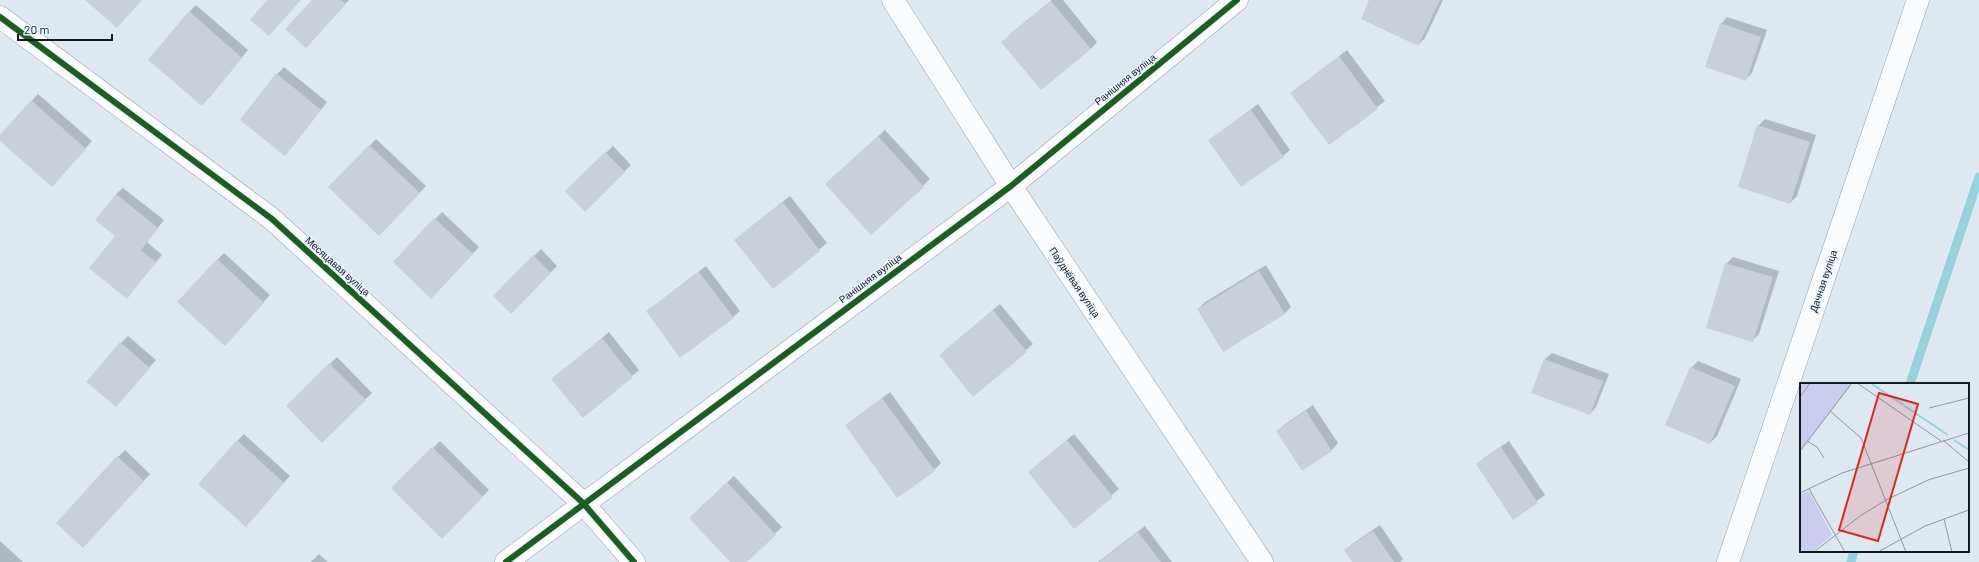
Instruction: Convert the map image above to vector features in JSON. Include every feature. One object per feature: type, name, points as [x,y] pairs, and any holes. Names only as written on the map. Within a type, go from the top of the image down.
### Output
[{"type":"street","name":"Паўднёвая вуліца","points":[[893,0],[1011,186],[1262,562]]},
{"type":"street","name":"Ранішняя вуліца","points":[[506,562],[583,503],[1011,186],[1238,0]]},
{"type":"street","name":"Дачная вуліца","points":[[1728,562],[1918,0]]},
{"type":"street","name":"Месяцавая вуліца","points":[[0,17],[272,219],[583,503],[634,562]]},
{"type":"building","points":[[85,0],[142,0],[117,28]]},
{"type":"building","points":[[267,0],[301,0],[269,36],[250,20]]},
{"type":"building","points":[[312,0],[341,0],[346,4],[306,48],[285,29]]},
{"type":"building","points":[[1369,0],[1440,0],[1418,46],[1361,19]]},
{"type":"building","points":[[1051,1],[1091,49],[1041,90],[1001,42]]},
{"type":"building","points":[[189,11],[242,58],[202,106],[148,60]]},
{"type":"building","points":[[1720,23],[1761,37],[1746,81],[1705,67]]},
{"type":"building","points":[[1339,56],[1378,109],[1329,145],[1290,93]]},
{"type":"building","points":[[276,73],[321,110],[285,156],[240,120]]},
{"type":"building","points":[[31,100],[86,149],[52,187],[0,141],[0,135]]},
{"type":"building","points":[[1251,110],[1284,157],[1241,187],[1208,140]]},
{"type":"building","points":[[1757,125],[1810,142],[1790,204],[1738,187]]},
{"type":"building","points":[[878,136],[924,187],[871,235],[825,184]]},
{"type":"building","points":[[369,145],[420,193],[379,236],[328,187]]},
{"type":"building","points":[[605,152],[625,172],[585,212],[565,191]]},
{"type":"building","points":[[116,194],[158,228],[141,250],[156,262],[127,299],[89,268],[115,236],[95,220]]},
{"type":"building","points":[[783,202],[820,251],[773,289],[734,240]]},
{"type":"building","points":[[434,218],[473,254],[431,299],[393,262]]},
{"type":"building","points":[[533,255],[551,273],[511,314],[493,296]]},
{"type":"building","points":[[217,259],[264,303],[225,346],[177,302]]},
{"type":"building","points":[[1725,263],[1773,277],[1753,342],[1706,328]]},
{"type":"building","points":[[1259,271],[1285,314],[1223,352],[1197,309]]},
{"type":"building","points":[[699,272],[734,318],[680,358],[646,311]]},
{"type":"building","points":[[993,310],[1027,352],[973,397],[939,355]]},
{"type":"building","points":[[602,338],[633,377],[583,418],[551,379]]},
{"type":"building","points":[[120,342],[150,368],[116,407],[86,382]]},
{"type":"building","points":[[1544,359],[1603,381],[1590,415],[1531,393]]},
{"type":"building","points":[[329,363],[366,400],[322,443],[286,406]]},
{"type":"building","points":[[1690,367],[1735,386],[1710,444],[1665,425]]},
{"type":"building","points":[[882,398],[935,471],[897,498],[845,425]]},
{"type":"building","points":[[1306,411],[1332,451],[1302,471],[1276,431]]},
{"type":"building","points":[[237,440],[284,483],[246,527],[198,484]]},
{"type":"building","points":[[1067,440],[1113,497],[1074,529],[1028,472]]},
{"type":"building","points":[[432,447],[483,497],[442,539],[391,488]]},
{"type":"building","points":[[1501,447],[1538,503],[1513,520],[1476,464]]},
{"type":"building","points":[[117,456],[144,481],[83,548],[56,523]]},
{"type":"building","points":[[727,482],[776,535],[747,562],[730,562],[689,518]]},
{"type":"building","points":[[1373,531],[1394,562],[1352,562],[1344,550]]},
{"type":"building","points":[[1138,532],[1161,562],[1099,562]]},
{"type":"waterway","points":[[1910,383],[1979,177]]},
{"type":"waterway","points":[[1851,562],[1854,552]]},
{"type":"cycle path","points":[[506,562],[1011,186],[1237,0]]},
{"type":"cycle path","points":[[0,17],[272,219],[583,503],[634,562]]}]
